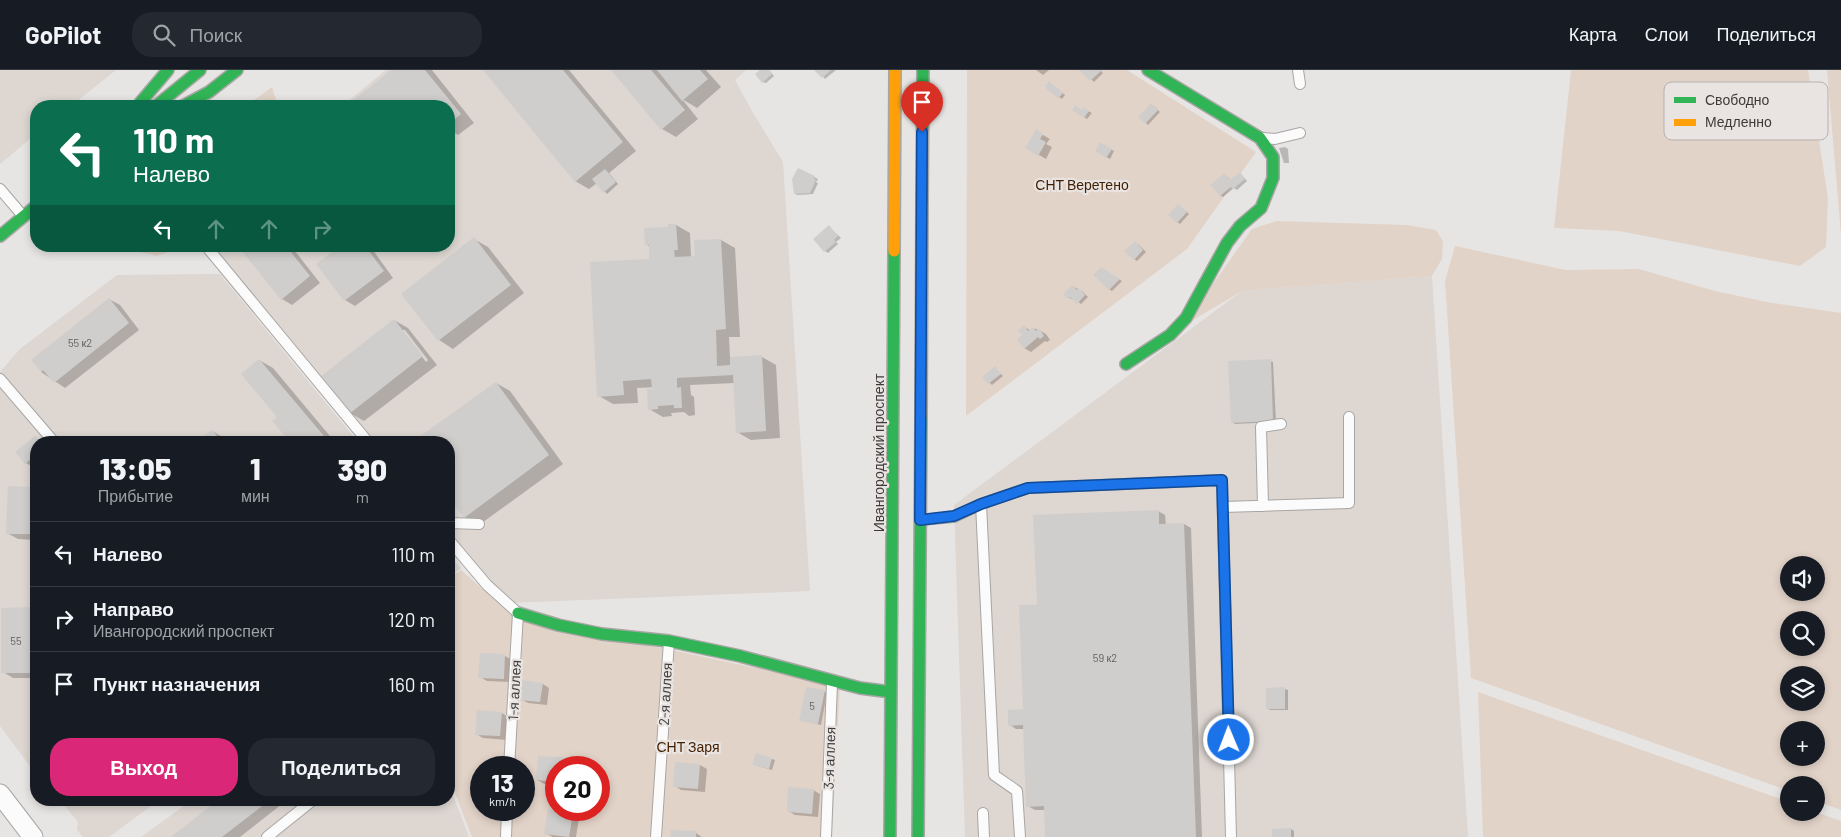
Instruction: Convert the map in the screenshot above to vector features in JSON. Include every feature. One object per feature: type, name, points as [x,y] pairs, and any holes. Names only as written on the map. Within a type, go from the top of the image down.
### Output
[{"type":"main road","points":[[142,100],[168,70]]},
{"type":"main road","points":[[163,100],[200,70]]},
{"type":"main road","points":[[195,100],[209,92],[237,70]]},
{"type":"main road","name":"Ивангородский проспект","points":[[890,837],[895,70]]},
{"type":"main road","points":[[918,837],[923,70]]},
{"type":"main road","points":[[1126,364],[1170,335],[1186,318],[1227,244],[1240,226],[1262,208],[1273,178],[1273,157],[1260,138],[1148,70]]},
{"type":"main road","points":[[0,236],[30,211]]},
{"type":"main road","points":[[518,612],[558,625],[602,634],[668,641],[740,656],[860,688],[891,692]]},
{"type":"street","points":[[0,794],[33,837]]},
{"type":"lane","points":[[1298,70],[1300,84]]},
{"type":"lane","points":[[1260,138],[1275,139],[1300,133]]},
{"type":"lane","points":[[0,188],[23,216]]},
{"type":"lane","points":[[211,252],[363,436]]},
{"type":"lane","points":[[0,379],[49,436]]},
{"type":"lane","points":[[1223,507],[1349,503],[1350,416]]},
{"type":"lane","points":[[1263,506],[1261,427],[1282,424]]},
{"type":"lane","points":[[920,520],[954,516],[981,504],[1028,488],[1222,480],[1231,837]]},
{"type":"lane","points":[[981,504],[994,775],[1017,791],[1020,837]]},
{"type":"lane","points":[[455,523],[479,524]]},
{"type":"lane","points":[[455,547],[487,585],[518,612]]},
{"type":"lane","name":"1-я аллея","points":[[510,756],[518,612]]},
{"type":"lane","name":"2-я аллея","points":[[656,837],[668,641]]},
{"type":"lane","name":"3-я аллея","points":[[826,837],[832,679]]},
{"type":"lane","points":[[268,837],[306,806]]},
{"type":"lane","points":[[983,813],[984,837]]},
{"type":"lane","points":[[506,837],[507,821]]},
{"type":"shaded area","points":[[0,70],[116,70],[78,100],[30,100],[30,139],[0,164]]},
{"type":"shaded area","points":[[386,70],[746,70],[735,80],[783,162],[810,591],[509,603],[455,540],[455,436],[370,436],[218,252],[455,252],[455,100],[349,100]]},
{"type":"shaded area","points":[[220,274],[353,436],[30,436],[30,766],[0,726],[0,372],[20,349],[117,275]]},
{"type":"shaded area","points":[[1432,276],[1468,837],[965,837],[954,505],[1242,291]]},
{"type":"shaded area","points":[[455,561],[461,568],[455,572]]},
{"type":"shaded area","points":[[455,800],[469,837],[141,837],[184,806],[455,806]]},
{"type":"shaded area","points":[[65,806],[151,806],[109,837],[83,837],[77,830],[78,822]]},
{"type":"green space","name":"СНТ Веретено","points":[[967,70],[1127,70],[1256,152],[1187,249],[966,416]]},
{"type":"green space","points":[[1571,70],[1808,70],[1810,82],[1664,82],[1664,140],[1819,140],[1828,198],[1826,247],[1800,266],[1619,231],[1554,228]]},
{"type":"green space","points":[[1827,70],[1841,70],[1841,235],[1840,223]]},
{"type":"green space","points":[[272,87],[276,100],[254,100]]},
{"type":"green space","points":[[1277,221],[1407,225],[1436,230],[1443,241],[1442,259],[1432,276],[1242,291],[1183,326],[1252,229]]},
{"type":"green space","points":[[1455,246],[1566,270],[1639,269],[1715,291],[1767,302],[1841,313],[1841,810],[1825,804],[1825,776],[1780,776],[1780,788],[1471,678],[1445,281]]},
{"type":"green space","points":[[140,252],[168,252],[157,256]]},
{"type":"green space","name":"СНТ Заря","points":[[461,570],[513,616],[840,686],[832,837],[472,837],[455,793],[455,574]]},
{"type":"green space","points":[[1478,692],[1780,799],[1780,821],[1825,821],[1825,815],[1841,821],[1841,837],[1483,837]]},
{"type":"building","points":[[391,70],[425,70],[450,100],[354,100]]},
{"type":"building","points":[[483,70],[563,70],[623,142],[575,182]]},
{"type":"building","points":[[611,70],[651,70],[685,110],[661,130]]},
{"type":"building","points":[[657,70],[700,70],[708,79],[682,101]]},
{"type":"building","points":[[760,70],[769,70],[772,74],[762,83],[755,74]]},
{"type":"building","points":[[814,70],[831,70],[822,78]]},
{"type":"building","points":[[1079,70],[1100,70],[1101,71],[1090,81]]},
{"type":"building","points":[[1049,81],[1063,93],[1058,98],[1046,89],[1045,86]]},
{"type":"building","points":[[1151,103],[1158,110],[1145,124],[1138,117]]},
{"type":"building","points":[[1075,105],[1082,110],[1084,107],[1089,111],[1084,118],[1072,110]]},
{"type":"building","points":[[455,107],[461,114],[455,119]]},
{"type":"building","points":[[1036,129],[1043,134],[1040,139],[1046,142],[1038,156],[1025,148]]},
{"type":"building","points":[[1100,142],[1112,149],[1106,158],[1095,151]]},
{"type":"building","points":[[798,168],[815,176],[814,179],[816,180],[810,193],[794,194],[792,179]]},
{"type":"building","points":[[605,169],[616,182],[603,193],[592,179]]},
{"type":"building","points":[[1240,172],[1245,179],[1233,189],[1231,187],[1220,196],[1210,185],[1222,175],[1225,174],[1230,180]]},
{"type":"building","points":[[1178,204],[1187,212],[1177,223],[1168,215]]},
{"type":"building","points":[[668,224],[676,224],[678,250],[674,250],[675,257],[695,256],[694,240],[721,239],[726,329],[716,330],[717,366],[730,365],[730,357],[762,355],[766,431],[736,433],[733,375],[677,378],[677,388],[681,387],[682,408],[674,408],[674,405],[658,406],[658,409],[648,410],[647,389],[652,389],[651,379],[623,381],[624,395],[597,397],[590,262],[649,259],[649,245],[645,245],[644,228],[668,227]]},
{"type":"building","points":[[829,225],[838,236],[834,240],[836,242],[824,252],[813,239]]},
{"type":"building","points":[[474,237],[511,285],[438,341],[401,294]]},
{"type":"building","points":[[1135,241],[1143,250],[1134,260],[1124,251]]},
{"type":"building","points":[[243,252],[291,252],[310,276],[281,300]]},
{"type":"building","points":[[332,252],[370,252],[384,271],[344,301],[316,264]]},
{"type":"building","points":[[1101,267],[1120,279],[1109,290],[1093,275]]},
{"type":"building","points":[[1072,285],[1077,290],[1079,288],[1085,295],[1077,304],[1070,297],[1068,299],[1063,294]]},
{"type":"building","points":[[109,298],[129,323],[54,383],[31,360]]},
{"type":"building","points":[[394,319],[423,356],[349,414],[320,377]]},
{"type":"building","points":[[1024,325],[1028,331],[1033,327],[1036,331],[1039,328],[1044,336],[1040,339],[1038,337],[1024,349],[1017,340],[1022,335],[1018,330]]},
{"type":"building","points":[[259,359],[324,436],[285,436],[272,421],[277,417],[241,374]]},
{"type":"building","points":[[1271,359],[1273,421],[1231,423],[1228,361]]},
{"type":"building","points":[[995,366],[1001,374],[988,384],[982,377]]},
{"type":"building","points":[[496,382],[549,455],[464,518],[455,505],[455,436],[420,436]]},
{"type":"building","points":[[212,430],[217,436],[204,436]]},
{"type":"building","points":[[30,440],[30,460],[25,464],[15,452]]},
{"type":"building","points":[[8,486],[30,487],[30,534],[6,534]]},
{"type":"building","points":[[1159,510],[1159,524],[1184,523],[1196,837],[1045,837],[1044,806],[1026,807],[1023,725],[1008,726],[1008,710],[1023,709],[1019,605],[1037,605],[1033,515]]},
{"type":"building","points":[[30,607],[30,673],[1,673],[1,608]]},
{"type":"building","points":[[480,653],[505,654],[504,679],[478,678]]},
{"type":"building","points":[[522,680],[543,683],[540,702],[519,700]]},
{"type":"building","points":[[806,687],[825,690],[818,724],[799,721]]},
{"type":"building","points":[[1285,687],[1285,709],[1266,709],[1266,688]]},
{"type":"building","points":[[477,710],[502,712],[500,736],[475,735]]},
{"type":"building","points":[[756,753],[772,758],[769,769],[752,765]]},
{"type":"building","points":[[538,756],[545,756],[545,781],[536,780]]},
{"type":"building","points":[[675,762],[700,764],[698,789],[673,787]]},
{"type":"building","points":[[788,787],[814,789],[812,814],[787,812]]},
{"type":"building","points":[[210,806],[262,806],[222,837],[171,837]]},
{"type":"building","points":[[546,821],[572,821],[569,837],[544,834]]},
{"type":"building","points":[[1291,828],[1291,837],[1272,837],[1272,829]]},
{"type":"building","points":[[671,830],[696,831],[696,837],[670,837]]},
{"type":"traffic: fast","points":[[143,100],[168,70]]},
{"type":"traffic: fast","points":[[163,100],[200,70]]},
{"type":"traffic: fast","points":[[194,100],[209,92],[237,70]]},
{"type":"traffic: fast","points":[[922,202],[923,70]]},
{"type":"traffic: fast","points":[[1126,364],[1170,335],[1186,318],[1227,243],[1240,226],[1261,208],[1273,178],[1273,157],[1260,138],[1148,70]]},
{"type":"traffic: fast","points":[[0,236],[30,211]]},
{"type":"traffic: fast","points":[[890,837],[894,251]]},
{"type":"traffic: fast","points":[[918,837],[921,417]]},
{"type":"traffic: fast","points":[[518,613],[558,625],[602,634],[669,641],[740,656],[860,688],[891,692]]},
{"type":"traffic: slow","points":[[894,251],[895,70]]},
{"type":"traffic: slow","points":[[921,417],[922,202]]},
{"type":"route","points":[[922,132],[920,520],[954,516],[981,504],[1028,488],[1222,480],[1229,740]]}]
